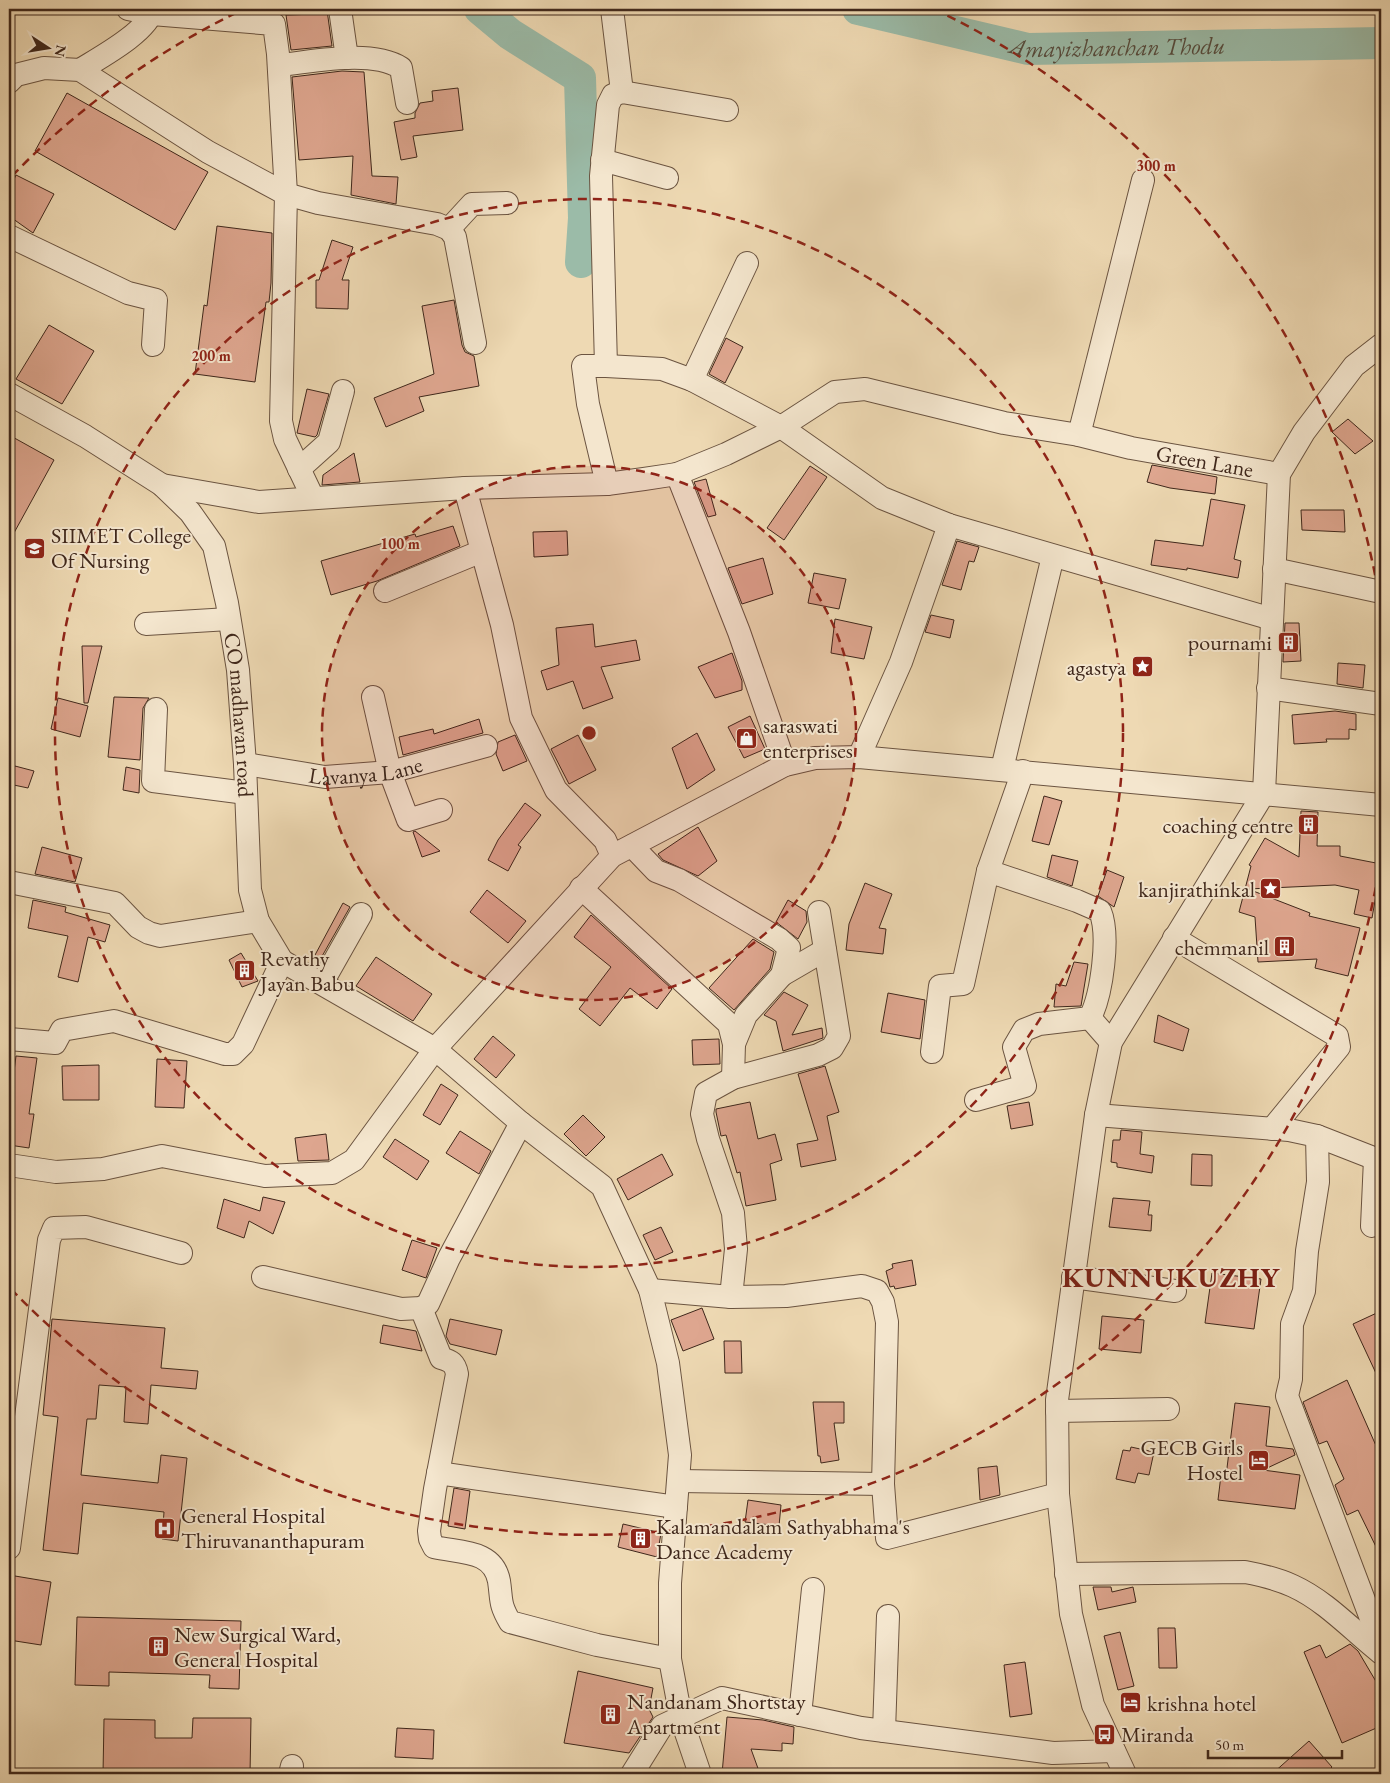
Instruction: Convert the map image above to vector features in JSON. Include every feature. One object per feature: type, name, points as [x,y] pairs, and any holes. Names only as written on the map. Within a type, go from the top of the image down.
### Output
[{"type":"street","points":[[128,9],[152,12],[276,16],[286,194],[281,421],[285,439],[313,498]]},
{"type":"street","points":[[340,9],[347,58]]},
{"type":"street","points":[[612,9],[622,92]]},
{"type":"street","points":[[80,70],[135,33],[152,12]]},
{"type":"street","points":[[279,65],[347,58],[392,63],[401,68],[407,103]]},
{"type":"street","points":[[9,82],[16,75],[44,68],[80,70],[208,152],[286,194],[318,203],[436,224],[448,229],[456,237],[475,343]]},
{"type":"street","points":[[606,366],[601,185],[608,105],[613,95],[622,92],[727,110]]},
{"type":"street","points":[[602,160],[667,178]]},
{"type":"street","points":[[1079,435],[1143,180]]},
{"type":"street","points":[[448,229],[472,204],[507,203]]},
{"type":"street","points":[[9,236],[128,293],[156,300],[153,345]]},
{"type":"street","points":[[692,380],[747,263]]},
{"type":"street","points":[[1125,1774],[1093,1705],[1071,1614],[1058,1494],[1057,1411],[1073,1277],[1096,1115],[1111,1042],[1264,794],[1279,474],[1304,432],[1354,366],[1381,345]]},
{"type":"street","points":[[607,484],[588,404],[584,366],[662,369],[692,380],[781,427],[882,498],[950,526],[1272,619]]},
{"type":"street","name":"Green Lane","points":[[162,485],[260,502],[465,488],[607,484],[677,474],[726,454],[781,427],[835,392],[865,389],[1004,423],[1079,435],[1131,448],[1279,474]]},
{"type":"street","points":[[299,469],[330,442],[343,392]]},
{"type":"street","name":"CO madhavan road","points":[[9,394],[84,436],[162,485],[190,512],[214,546],[238,670],[245,764],[250,890],[258,920],[282,961]]},
{"type":"street","points":[[677,474],[739,632],[785,765]]},
{"type":"street","points":[[465,488],[502,625],[521,718],[556,790],[605,840],[612,856]]},
{"type":"street","points":[[859,756],[901,662],[950,526]]},
{"type":"street","points":[[385,591],[482,551]]},
{"type":"street","points":[[932,1052],[940,986],[964,984],[988,870],[1012,770],[1053,556]]},
{"type":"street","points":[[1274,569],[1381,592]]},
{"type":"street","points":[[146,624],[229,619]]},
{"type":"street","points":[[1268,688],[1381,704]]},
{"type":"street","points":[[373,697],[390,772],[408,820],[441,810]]},
{"type":"street","points":[[156,709],[153,780],[246,793]]},
{"type":"street","name":"Lavanya Lane","points":[[245,764],[325,777],[390,772],[486,746]]},
{"type":"street","points":[[9,1165],[56,1172],[103,1168],[162,1156],[266,1176],[332,1173],[354,1160],[435,1049],[612,856],[785,765],[815,758],[859,756],[1381,805]]},
{"type":"street","points":[[632,846],[656,871],[679,880],[784,943],[789,948],[782,975]]},
{"type":"street","points":[[988,870],[1077,901],[1100,912],[1105,923],[1106,937],[1096,1006],[1090,1018]]},
{"type":"street","points":[[9,882],[114,903],[138,927],[160,936],[258,920]]},
{"type":"street","points":[[581,888],[729,1024],[734,1044],[733,1078]]},
{"type":"street","points":[[731,1297],[736,1249],[733,1213],[708,1139],[702,1114],[706,1093],[733,1078],[818,1055],[832,1048],[839,1036],[819,912]]},
{"type":"street","points":[[322,983],[361,914]]},
{"type":"street","points":[[1174,938],[1337,1036],[1339,1047],[1272,1129]]},
{"type":"street","points":[[734,1044],[746,1015],[782,975],[825,950]]},
{"type":"street","points":[[9,1039],[55,1043],[62,1030],[114,1020],[225,1054],[233,1054],[242,1044],[282,961],[435,1049],[521,1123],[602,1186],[650,1290],[668,1363],[680,1455],[670,1583],[670,1659],[681,1718],[700,1774]]},
{"type":"street","points":[[1090,1018],[1111,1042]]},
{"type":"street","points":[[976,1100],[1025,1086],[1014,1047],[1024,1030],[1056,1021],[1090,1018]]},
{"type":"street","points":[[1096,1115],[1272,1129],[1317,1136],[1378,1160],[1372,1226]]},
{"type":"street","points":[[263,1276],[401,1309],[421,1308],[428,1304],[449,1258],[521,1123]]},
{"type":"street","points":[[1317,1136],[1319,1164],[1314,1215],[1307,1251],[1304,1291],[1292,1324],[1291,1379],[1287,1396],[1381,1645]]},
{"type":"street","points":[[9,1548],[49,1240],[54,1228],[86,1227],[181,1253]]},
{"type":"street","points":[[1073,1277],[1175,1291]]},
{"type":"street","points":[[650,1290],[731,1297],[786,1296],[862,1286],[877,1291],[883,1302],[887,1322],[883,1484],[887,1538],[1058,1494]]},
{"type":"street","points":[[421,1308],[441,1358],[450,1361],[455,1366],[457,1374],[438,1473],[430,1539],[434,1547],[482,1556],[490,1562],[496,1572],[501,1606],[510,1622],[597,1645],[670,1659]]},
{"type":"street","points":[[1057,1411],[1168,1409]]},
{"type":"street","points":[[438,1473],[676,1507]]},
{"type":"street","points":[[679,1481],[883,1484]]},
{"type":"street","points":[[1066,1574],[1245,1572],[1269,1577],[1294,1586],[1339,1617],[1381,1653]]},
{"type":"street","points":[[800,1715],[813,1588]]},
{"type":"street","points":[[884,1731],[888,1616]]},
{"type":"street","points":[[632,1774],[662,1726],[722,1698],[884,1731],[1053,1753],[1114,1752]]},
{"type":"building","points":[[327,10],[332,46],[291,50],[286,15],[318,14],[318,12]]},
{"type":"building","points":[[342,71],[364,72],[372,176],[398,177],[396,204],[351,195],[353,156],[299,160],[292,77]]},
{"type":"building","points":[[458,88],[463,130],[413,136],[417,157],[401,160],[394,122],[415,118],[415,113],[420,103],[433,101],[432,91]]},
{"type":"building","points":[[67,93],[208,172],[175,230],[35,151]]},
{"type":"building","points":[[16,175],[54,194],[33,233],[9,216],[9,190]]},
{"type":"building","points":[[217,226],[272,233],[269,302],[266,302],[255,382],[195,374],[204,305],[207,306]]},
{"type":"building","points":[[332,240],[353,247],[342,280],[349,280],[348,309],[316,308],[316,280],[319,280]]},
{"type":"building","points":[[454,300],[462,345],[465,352],[474,356],[479,386],[419,397],[424,411],[386,427],[374,398],[434,374],[422,306]]},
{"type":"building","points":[[49,325],[94,351],[62,404],[16,379]]},
{"type":"building","points":[[726,338],[743,347],[725,383],[709,374]]},
{"type":"building","points":[[307,389],[329,394],[315,437],[297,433]]},
{"type":"building","points":[[1348,419],[1373,441],[1355,454],[1332,432]]},
{"type":"building","points":[[9,435],[54,460],[9,542]]},
{"type":"building","points":[[354,453],[360,482],[322,485],[323,475]]},
{"type":"building","points":[[1152,465],[1217,477],[1215,494],[1170,488],[1147,482]]},
{"type":"building","points":[[810,466],[827,477],[784,540],[767,528]]},
{"type":"building","points":[[706,479],[716,515],[708,517],[694,482]]},
{"type":"building","points":[[1211,499],[1245,505],[1234,559],[1241,561],[1238,578],[1187,568],[1187,570],[1151,565],[1155,540],[1203,546]]},
{"type":"building","points":[[1301,510],[1344,510],[1345,532],[1302,530]]},
{"type":"building","points":[[453,526],[460,546],[377,581],[331,595],[321,561],[415,534],[416,537]]},
{"type":"building","points":[[567,531],[568,555],[534,557],[533,532]]},
{"type":"building","points":[[957,541],[979,547],[974,562],[969,561],[961,590],[942,585]]},
{"type":"building","points":[[763,558],[773,594],[742,604],[728,568]]},
{"type":"building","points":[[814,573],[846,579],[839,609],[808,603]]},
{"type":"building","points":[[931,615],[954,620],[950,638],[925,632]]},
{"type":"building","points":[[835,619],[872,627],[864,659],[831,653]]},
{"type":"building","name":"pournami","points":[[1285,623],[1299,623],[1301,661],[1283,662]]},
{"type":"building","points":[[593,624],[595,647],[636,640],[640,660],[601,667],[613,698],[583,709],[573,681],[547,690],[541,671],[559,665],[556,628]]},
{"type":"building","points":[[82,646],[102,646],[88,703],[84,703]]},
{"type":"building","points":[[732,653],[742,681],[742,690],[715,698],[698,667]]},
{"type":"building","points":[[1338,663],[1365,665],[1363,688],[1337,684]]},
{"type":"building","points":[[114,697],[149,698],[143,708],[140,760],[108,757]]},
{"type":"building","points":[[58,698],[88,706],[80,737],[51,729]]},
{"type":"building","points":[[1335,711],[1356,714],[1356,730],[1349,729],[1349,739],[1326,739],[1327,742],[1294,744],[1292,715]]},
{"type":"building","name":"saraswati enterprises","points":[[750,716],[765,749],[744,758],[728,727]]},
{"type":"building","points":[[479,719],[483,733],[403,755],[399,737],[433,729],[434,734]]},
{"type":"building","points":[[697,733],[715,770],[687,789],[672,748]]},
{"type":"building","points":[[515,735],[527,761],[503,771],[496,754],[498,742]]},
{"type":"building","points":[[578,735],[596,770],[569,784],[551,749]]},
{"type":"building","points":[[15,766],[34,771],[28,788],[9,784]]},
{"type":"building","points":[[126,767],[140,770],[139,793],[123,790]]},
{"type":"building","points":[[1044,796],[1062,801],[1049,845],[1032,841]]},
{"type":"building","points":[[525,803],[541,815],[518,845],[521,847],[508,871],[488,860],[498,840]]},
{"type":"building","points":[[1301,811],[1318,812],[1317,846],[1340,846],[1340,856],[1376,863],[1376,866],[1381,867],[1372,918],[1354,914],[1359,890],[1335,885],[1248,889],[1310,913],[1309,916],[1360,928],[1348,976],[1315,968],[1317,959],[1258,962],[1255,917],[1239,912],[1251,866],[1249,865],[1265,838],[1299,857]]},
{"type":"building","points":[[698,827],[717,861],[698,876],[663,860],[658,854]]},
{"type":"building","points":[[415,831],[440,851],[422,857],[413,832]]},
{"type":"building","points":[[42,847],[82,858],[75,882],[35,874]]},
{"type":"building","points":[[1052,855],[1078,861],[1072,886],[1047,877]]},
{"type":"building","points":[[1107,870],[1124,877],[1114,907],[1098,896]]},
{"type":"building","points":[[865,883],[892,894],[879,928],[886,929],[883,954],[846,950],[849,924]]},
{"type":"building","points":[[487,890],[526,921],[508,943],[470,912]]},
{"type":"building","points":[[33,900],[66,907],[65,912],[110,925],[105,942],[88,937],[78,982],[58,977],[68,936],[28,928]]},
{"type":"building","points":[[788,900],[806,911],[807,922],[798,939],[776,922]]},
{"type":"building","points":[[343,903],[350,907],[321,958],[315,955]]},
{"type":"building","points":[[591,915],[672,989],[657,1009],[630,988],[600,1026],[579,1009],[611,967],[574,937]]},
{"type":"building","points":[[753,939],[774,952],[770,969],[734,1010],[709,988]]},
{"type":"building","name":"Revathy Jayan Babu","points":[[241,953],[258,981],[242,987],[229,960]]},
{"type":"building","points":[[376,957],[432,994],[413,1021],[356,986]]},
{"type":"building","points":[[1074,962],[1088,964],[1081,1006],[1054,1007],[1056,984],[1066,986]]},
{"type":"building","points":[[784,992],[808,1005],[792,1035],[822,1028],[823,1038],[783,1051],[776,1021],[764,1015]]},
{"type":"building","points":[[888,993],[925,1000],[920,1039],[881,1032]]},
{"type":"building","points":[[1158,1015],[1189,1029],[1183,1051],[1154,1042]]},
{"type":"building","points":[[493,1036],[515,1055],[496,1078],[474,1059]]},
{"type":"building","points":[[719,1039],[720,1064],[693,1065],[692,1040]]},
{"type":"building","points":[[16,1056],[37,1058],[29,1114],[34,1114],[29,1148],[9,1145],[9,1111]]},
{"type":"building","points":[[157,1059],[187,1061],[184,1108],[155,1107]]},
{"type":"building","points":[[99,1065],[99,1100],[63,1100],[62,1066]]},
{"type":"building","points":[[825,1066],[839,1112],[827,1116],[836,1160],[801,1167],[797,1144],[818,1140],[798,1074]]},
{"type":"building","points":[[441,1084],[458,1095],[440,1125],[423,1115]]},
{"type":"building","points":[[750,1102],[758,1139],[775,1134],[782,1160],[770,1164],[776,1200],[746,1206],[740,1172],[737,1173],[726,1135],[721,1136],[716,1109]]},
{"type":"building","points":[[1029,1102],[1033,1125],[1011,1129],[1007,1106]]},
{"type":"building","points":[[583,1115],[605,1137],[586,1156],[564,1134]]},
{"type":"building","points":[[1121,1130],[1142,1132],[1140,1154],[1154,1156],[1152,1173],[1117,1167],[1117,1163],[1111,1162],[1113,1140],[1120,1140]]},
{"type":"building","points":[[460,1131],[491,1151],[479,1174],[446,1153]]},
{"type":"building","points":[[326,1134],[329,1160],[298,1161],[295,1138]]},
{"type":"building","points":[[395,1139],[429,1161],[417,1180],[383,1157]]},
{"type":"building","points":[[662,1154],[673,1175],[628,1200],[617,1179]]},
{"type":"building","points":[[1192,1154],[1212,1155],[1212,1186],[1191,1185]]},
{"type":"building","points":[[263,1197],[285,1202],[273,1234],[249,1221],[244,1238],[217,1228],[224,1199],[260,1211]]},
{"type":"building","points":[[1113,1198],[1150,1201],[1148,1215],[1152,1215],[1151,1231],[1109,1227]]},
{"type":"building","points":[[661,1227],[673,1252],[655,1260],[643,1235]]},
{"type":"building","points":[[412,1240],[437,1248],[426,1278],[402,1270]]},
{"type":"building","points":[[912,1260],[916,1285],[895,1289],[894,1286],[890,1287],[886,1271],[893,1268],[892,1264]]},
{"type":"building","points":[[1212,1273],[1261,1279],[1254,1329],[1205,1323]]},
{"type":"building","points":[[702,1308],[714,1339],[683,1351],[671,1320]]},
{"type":"building","points":[[1381,1311],[1381,1384],[1353,1324]]},
{"type":"building","points":[[1102,1316],[1144,1320],[1141,1353],[1099,1349]]},
{"type":"building","points":[[52,1319],[165,1328],[161,1368],[198,1371],[196,1389],[151,1385],[148,1424],[124,1422],[126,1387],[99,1385],[96,1419],[87,1419],[81,1475],[158,1483],[161,1455],[187,1458],[178,1541],[162,1539],[164,1512],[83,1503],[78,1554],[43,1550],[58,1417],[43,1415]]},
{"type":"building","points":[[450,1319],[502,1330],[496,1355],[450,1344],[446,1336]]},
{"type":"building","points":[[383,1325],[416,1331],[422,1351],[380,1343]]},
{"type":"building","points":[[724,1341],[741,1341],[742,1373],[725,1373]]},
{"type":"building","points":[[1347,1380],[1381,1457],[1381,1557],[1358,1510],[1347,1515],[1335,1485],[1344,1479],[1327,1441],[1319,1444],[1303,1402]]},
{"type":"building","points":[[813,1402],[844,1402],[844,1423],[834,1423],[839,1460],[821,1463],[820,1456],[818,1456]]},
{"type":"building","name":"GECB Girls Hostel","points":[[1235,1403],[1270,1407],[1266,1446],[1293,1449],[1295,1455],[1263,1470],[1300,1475],[1295,1509],[1218,1500],[1221,1475],[1226,1476]]},
{"type":"building","points":[[1131,1447],[1154,1452],[1149,1475],[1138,1473],[1135,1483],[1116,1479],[1123,1450],[1130,1451]]},
{"type":"building","points":[[997,1466],[1000,1495],[980,1500],[978,1468]]},
{"type":"building","points":[[454,1488],[470,1491],[465,1529],[448,1526]]},
{"type":"building","points":[[748,1500],[781,1505],[779,1526],[745,1522]]},
{"type":"building","name":"Kalamandalam Sathyabhama's Dance Academy","points":[[623,1524],[661,1533],[657,1557],[618,1547]]},
{"type":"building","points":[[9,1575],[51,1582],[41,1645],[9,1640]]},
{"type":"building","points":[[1093,1587],[1111,1587],[1112,1592],[1133,1587],[1136,1602],[1098,1610]]},
{"type":"building","name":"New Surgical Ward, General Hospital","points":[[77,1617],[241,1621],[239,1689],[209,1688],[210,1675],[109,1672],[109,1686],[75,1685]]},
{"type":"building","points":[[1158,1628],[1175,1628],[1177,1668],[1159,1668]]},
{"type":"building","points":[[1120,1632],[1134,1686],[1118,1690],[1104,1636]]},
{"type":"building","points":[[1350,1644],[1358,1651],[1381,1690],[1381,1726],[1342,1743],[1304,1652],[1320,1645],[1326,1658]]},
{"type":"building","points":[[1025,1662],[1032,1714],[1010,1717],[1004,1665]]},
{"type":"building","name":"Nandanam Shortstay Apartment","points":[[578,1671],[653,1688],[649,1709],[653,1717],[629,1753],[564,1743]]},
{"type":"building","points":[[727,1717],[763,1720],[794,1727],[793,1744],[782,1743],[782,1751],[751,1749],[760,1774],[722,1774]]},
{"type":"building","points":[[193,1718],[251,1718],[250,1774],[103,1774],[104,1719],[155,1720],[155,1738],[192,1738]]},
{"type":"building","points":[[397,1728],[434,1730],[433,1759],[395,1757]]},
{"type":"building","points":[[1309,1741],[1332,1767],[1325,1774],[1272,1774]]},
{"type":"waterway","name":"Amayizhanchan Thodu","points":[[480,9],[510,34],[580,78],[584,218],[581,262]]},
{"type":"waterway","name":"Amayizhanchan Thodu","points":[[858,9],[1028,49],[1381,43]]},
{"type":"place","name":"SIIMET College Of Nursing","points":[[35,548]]},
{"type":"place","name":"pournami","points":[[1288,642]]},
{"type":"place","name":"agastya","points":[[1142,667]]},
{"type":"place","name":"saraswati enterprises","points":[[747,738]]},
{"type":"place","name":"coaching centre","points":[[1309,825]]},
{"type":"place","name":"kanjirathinkal","points":[[1271,889]]},
{"type":"place","name":"chemmanil","points":[[1285,947]]},
{"type":"place","name":"Revathy Jayan Babu","points":[[244,971]]},
{"type":"place","name":"GECB Girls Hostel","points":[[1259,1460]]},
{"type":"place","name":"General Hospital Thiruvananthapuram","points":[[165,1528]]},
{"type":"place","name":"Kalamandalam Sathyabhama's Dance Academy","points":[[640,1539]]},
{"type":"place","name":"New Surgical Ward, General Hospital","points":[[158,1647]]},
{"type":"place","name":"krishna hotel","points":[[1131,1703]]},
{"type":"place","name":"Nandanam Shortstay Apartment","points":[[611,1714]]},
{"type":"place","name":"Miranda","points":[[1105,1734]]},
{"type":"district","name":"KUNNUKUZHY","points":[[1171,1277]]}]
